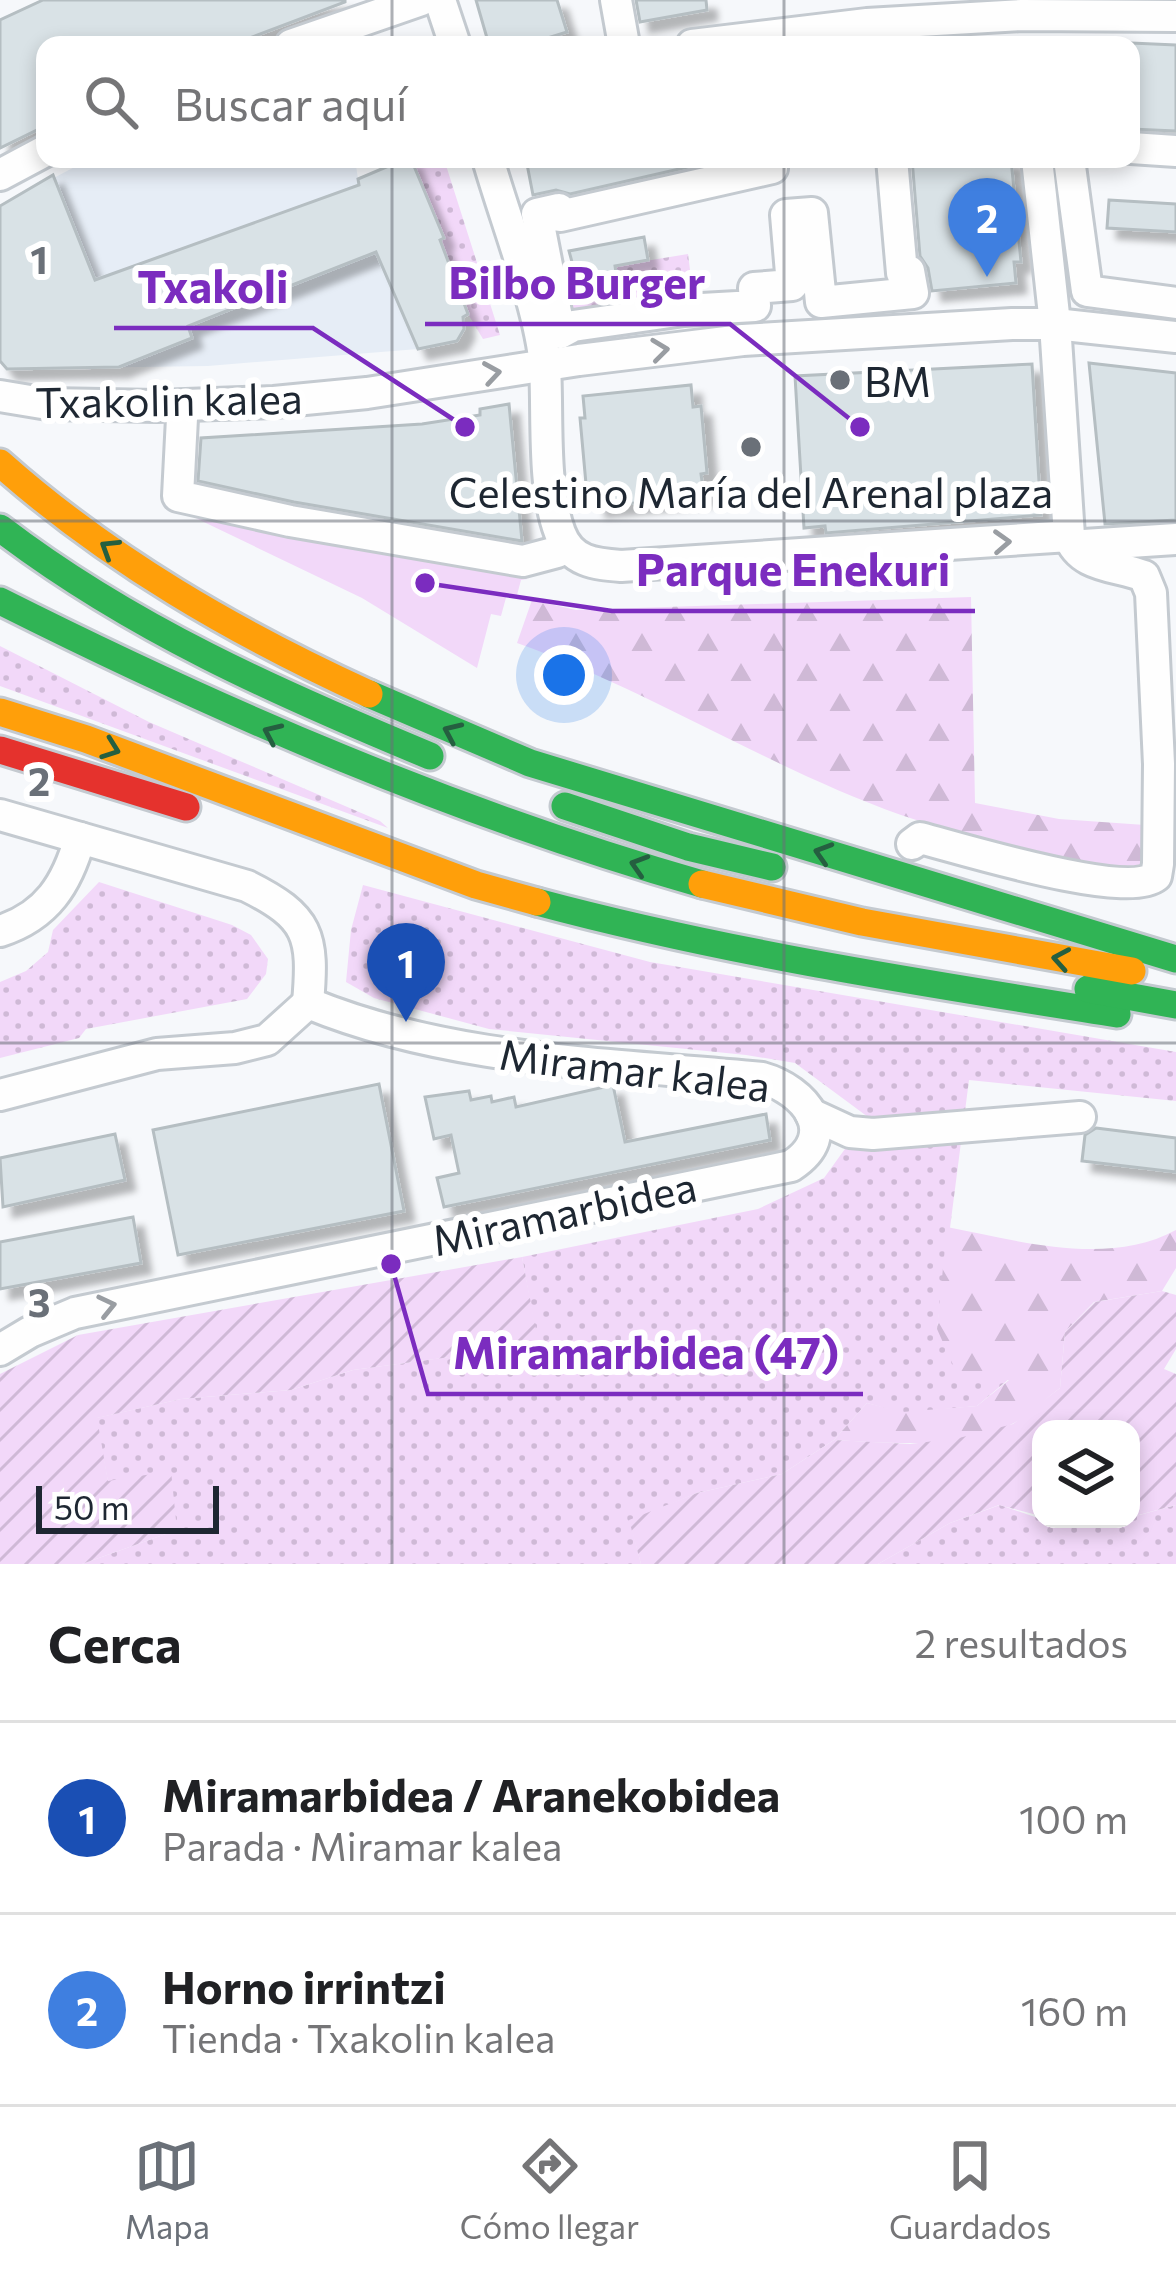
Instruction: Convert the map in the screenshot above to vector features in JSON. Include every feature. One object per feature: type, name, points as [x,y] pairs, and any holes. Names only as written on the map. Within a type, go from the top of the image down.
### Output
[{"type":"main road","points":[[0,463],[74,526],[195,603],[359,690],[465,738],[530,764],[1176,960]]},
{"type":"main road","points":[[0,528],[46,566],[186,648],[464,769]]},
{"type":"main road","points":[[0,601],[294,743],[611,857],[818,912],[1176,979]]},
{"type":"main road","points":[[64,663],[233,742]]},
{"type":"main road","points":[[0,712],[86,739],[476,885],[616,923],[857,971],[1176,1024]]},
{"type":"main road","points":[[0,750],[349,859],[441,882],[476,885]]},
{"type":"main road","points":[[320,778],[620,887],[1176,1005]]},
{"type":"main road","points":[[544,799],[688,847],[1176,960]]},
{"type":"street","points":[[317,36],[422,0]]},
{"type":"street","points":[[440,0],[452,36]]},
{"type":"street","points":[[616,0],[622,36]]},
{"type":"street","points":[[738,36],[860,12],[1022,20],[1176,16]]},
{"type":"street","points":[[1140,149],[1176,151]]},
{"type":"street","points":[[0,175],[36,157]]},
{"type":"street","points":[[490,168],[544,366],[544,406],[560,534],[578,558],[592,564],[1176,538]]},
{"type":"street","points":[[772,168],[560,216],[559,209],[537,214],[560,333],[573,326],[755,306],[754,288],[792,285],[786,215],[812,213],[821,302],[913,293],[909,272],[902,273],[893,168]]},
{"type":"street","points":[[912,844],[920,838],[1107,884],[1145,884],[1156,876],[1159,764],[1149,585],[1139,573],[1078,554],[1038,168]]},
{"type":"street","points":[[1070,168],[1087,291],[1176,302]]},
{"type":"street","name":"Txakolin kalea","points":[[0,396],[48,404],[274,402],[367,394],[743,340],[1055,324],[1176,337]]},
{"type":"street","points":[[182,418],[178,496],[290,521],[523,561],[557,551]]},
{"type":"street","points":[[0,815],[247,886],[284,905],[301,924],[312,959],[308,1003],[267,1040],[235,1048],[157,1054],[0,1095]]},
{"type":"street","points":[[0,931],[38,914],[56,895],[70,874],[80,838]]},
{"type":"street","name":"Miramar kalea","points":[[308,1003],[366,1025],[475,1050],[762,1078],[787,1085],[811,1114],[850,1132],[873,1134]]},
{"type":"street","points":[[806,1154],[813,1148],[816,1133],[811,1114]]},
{"type":"street","points":[[873,1134],[1080,1118]]},
{"type":"street","name":"Miramarbidea","points":[[0,1350],[75,1313],[791,1166],[806,1154],[873,1134]]},
{"type":"shaded area","points":[[73,168],[356,168],[365,225],[418,349],[208,366],[7,369],[0,361],[0,206]]},
{"type":"green space","points":[[415,168],[447,168],[500,335],[483,339],[468,314],[440,240],[444,237]]},
{"type":"green space","points":[[688,254],[693,294],[684,310],[573,326],[564,295],[618,286],[615,266]]},
{"type":"green space","points":[[185,513],[528,566],[527,579],[521,580],[517,595],[507,594],[501,616],[491,614],[477,668],[362,598]]},
{"type":"green space","points":[[971,597],[975,803],[1059,819],[1145,825],[1141,872],[1020,849],[901,815],[517,643],[532,600],[576,610]]},
{"type":"green space","points":[[0,646],[149,722],[388,828],[0,686]]},
{"type":"green space","points":[[99,882],[251,935],[268,959],[266,974],[247,999],[86,1029],[79,1038],[0,1058],[0,982],[26,971],[48,952],[53,930]]},
{"type":"green space","points":[[363,885],[650,962],[1176,1052],[1176,1101],[969,1080],[937,1329],[1010,1378],[977,1406],[902,1413],[867,1403],[834,1440],[782,1474],[697,1493],[630,1521],[641,1564],[82,1564],[177,1530],[108,1482],[96,1418],[181,1399],[291,1390],[353,1370],[538,1345],[522,1257],[758,1209],[824,1178],[868,1117],[795,1063],[489,1029],[374,998],[346,982],[351,930]]},
{"type":"green space","points":[[947,1227],[1033,1244],[1093,1249],[1150,1241],[1176,1230],[1176,1268],[1162,1291],[1094,1302],[1065,1332],[1060,1388],[1014,1423],[950,1441],[834,1440],[867,1403],[902,1412],[977,1406],[1009,1380],[959,1378],[937,1329]]},
{"type":"green space","points":[[522,1257],[539,1345],[353,1370],[291,1390],[181,1399],[97,1418],[108,1481],[171,1471],[177,1530],[82,1564],[0,1564],[0,1374],[78,1335]]},
{"type":"green space","points":[[1162,1291],[1176,1295],[1176,1349],[1164,1369],[1176,1374],[1176,1505],[1140,1515],[1140,1420],[1032,1420],[1032,1514],[999,1505],[950,1523],[878,1564],[641,1564],[629,1520],[697,1493],[782,1474],[834,1440],[910,1444],[1013,1424],[1060,1388],[1065,1332],[1095,1302]]},
{"type":"green space","points":[[1000,1505],[1032,1516],[1032,1528],[1140,1528],[1140,1515],[1176,1505],[1176,1564],[878,1564],[950,1523]]},
{"type":"building","points":[[43,0],[345,0],[255,36],[36,36],[36,130],[0,148],[0,20]]},
{"type":"building","points":[[476,0],[557,0],[567,32],[554,36],[486,36]]},
{"type":"building","points":[[636,0],[706,0],[707,10],[640,22]]},
{"type":"building","points":[[1140,43],[1176,45],[1176,131],[1140,129]]},
{"type":"building","points":[[384,168],[415,168],[468,314],[457,341],[418,349],[376,252],[188,326],[192,338],[119,367],[7,369],[0,361],[0,206],[53,175],[95,280],[359,185],[358,179]]},
{"type":"building","points":[[528,168],[684,168],[570,194],[556,190],[533,195]]},
{"type":"building","points":[[913,168],[1012,168],[1021,262],[1014,262],[1016,283],[932,291],[928,268],[920,256]]},
{"type":"building","points":[[1109,200],[1176,204],[1176,232],[1107,228]]},
{"type":"building","points":[[644,237],[648,260],[615,266],[618,286],[580,292],[569,251]]},
{"type":"building","points":[[1089,363],[1176,373],[1176,520],[1105,524]]},
{"type":"building","points":[[1032,364],[1041,515],[826,533],[825,526],[804,528],[795,376]]},
{"type":"building","points":[[691,385],[693,407],[701,406],[707,473],[701,474],[704,496],[596,507],[594,483],[586,484],[580,418],[585,418],[583,396]]},
{"type":"building","points":[[509,404],[522,541],[198,481],[201,438],[422,424],[480,415],[480,409]]},
{"type":"building","points":[[379,1084],[404,1211],[178,1255],[153,1130]]},
{"type":"building","points":[[613,1085],[625,1142],[766,1114],[770,1140],[444,1207],[437,1178],[459,1173],[451,1135],[434,1139],[425,1097],[469,1091],[471,1100],[514,1097],[516,1107]]},
{"type":"building","points":[[1096,1128],[1176,1138],[1176,1172],[1082,1161],[1085,1135]]},
{"type":"building","points":[[115,1134],[125,1180],[3,1207],[0,1158]]},
{"type":"building","points":[[133,1217],[141,1263],[0,1289],[0,1242]]},
{"type":"traffic: fast","points":[[0,528],[101,597],[207,656],[430,756]]},
{"type":"traffic: fast","points":[[0,601],[345,759],[521,826],[702,884]]},
{"type":"traffic: fast","points":[[369,694],[530,763],[1176,959]]},
{"type":"traffic: fast","points":[[565,806],[688,847],[772,867]]},
{"type":"traffic: fast","points":[[537,902],[753,952],[1117,1014]]},
{"type":"traffic: fast","points":[[1088,989],[1176,1005]]},
{"type":"traffic: slow","points":[[0,463],[85,531],[176,592],[369,694]]},
{"type":"traffic: slow","points":[[0,712],[86,739],[476,885],[537,902]]},
{"type":"traffic: slow","points":[[702,884],[862,922],[1132,971]]},
{"type":"traffic: jam","points":[[0,750],[186,807]]},
{"type":"place","name":"Horno irrintzi","points":[[987,277]]},
{"type":"place","name":"BM","points":[[840,380]]},
{"type":"place","name":"Txakoli","points":[[465,427]]},
{"type":"place","name":"Bilbo Burger","points":[[860,427]]},
{"type":"place","name":"Celestino María del Arenal plaza","points":[[751,447]]},
{"type":"place","name":"Parque Enekuri","points":[[425,583]]},
{"type":"place","name":"Miramarbidea / Aranekobidea","points":[[406,1022]]},
{"type":"place","name":"Miramarbidea (47)","points":[[391,1264]]}]
